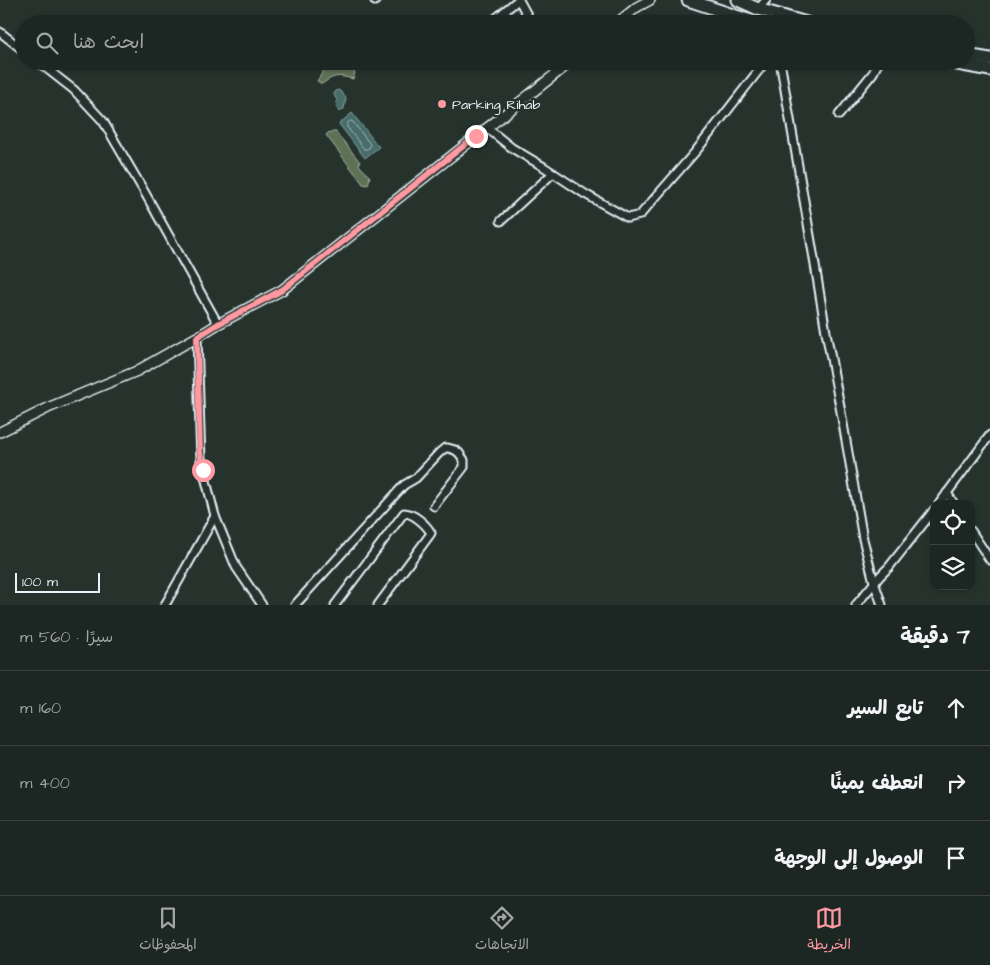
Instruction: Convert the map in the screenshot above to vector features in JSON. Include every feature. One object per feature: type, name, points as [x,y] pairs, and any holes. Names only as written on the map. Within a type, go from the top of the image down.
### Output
[{"type":"highway","points":[[688,0],[733,15]]},
{"type":"highway","points":[[738,0],[762,5],[787,15]]},
{"type":"highway","points":[[975,56],[990,59]]},
{"type":"highway","points":[[975,67],[990,70]]},
{"type":"street","points":[[500,15],[519,0],[527,15]]},
{"type":"street","points":[[625,15],[638,3],[650,0]]},
{"type":"street","points":[[0,32],[15,44]]},
{"type":"street","points":[[48,70],[74,90],[102,121],[145,193],[218,324]]},
{"type":"street","points":[[0,432],[50,407],[137,371],[218,324],[282,290],[561,70]]},
{"type":"street","points":[[487,128],[512,148],[585,194],[628,218],[640,215],[696,151],[759,70]]},
{"type":"street","points":[[782,70],[826,332],[864,539],[874,582],[882,605]]},
{"type":"street","points":[[839,115],[874,70]]},
{"type":"street","points":[[502,222],[553,173]]},
{"type":"street","points":[[197,337],[201,462],[215,516],[236,567],[262,605]]},
{"type":"street","points":[[942,500],[990,435]]},
{"type":"street","points":[[295,605],[404,485],[416,478],[442,450],[448,448],[455,450],[462,456],[464,467],[434,506]]},
{"type":"street","points":[[947,493],[951,500]]},
{"type":"street","points":[[335,605],[404,513],[410,514],[428,527],[431,533],[378,605]]},
{"type":"street","points":[[856,605],[874,582],[889,568],[930,515]]},
{"type":"street","points":[[165,605],[215,516]]},
{"type":"street","points":[[975,537],[990,560]]},
{"type":"green space","points":[[324,70],[353,70],[355,73],[353,79],[336,77],[322,84],[317,81]]},
{"type":"green space","points":[[329,132],[336,132],[360,162],[359,165],[370,177],[368,185],[363,184],[326,135]]},
{"type":"water","points":[[339,90],[346,98],[344,109],[339,112],[334,95],[335,91]]},
{"type":"water","points":[[352,113],[379,147],[365,158],[339,124]]},
{"type":"place","name":"Parking Rihab","points":[[442,104]]},
{"type":"route","points":[[203,470],[200,452],[197,337],[282,290],[476,136]]}]
